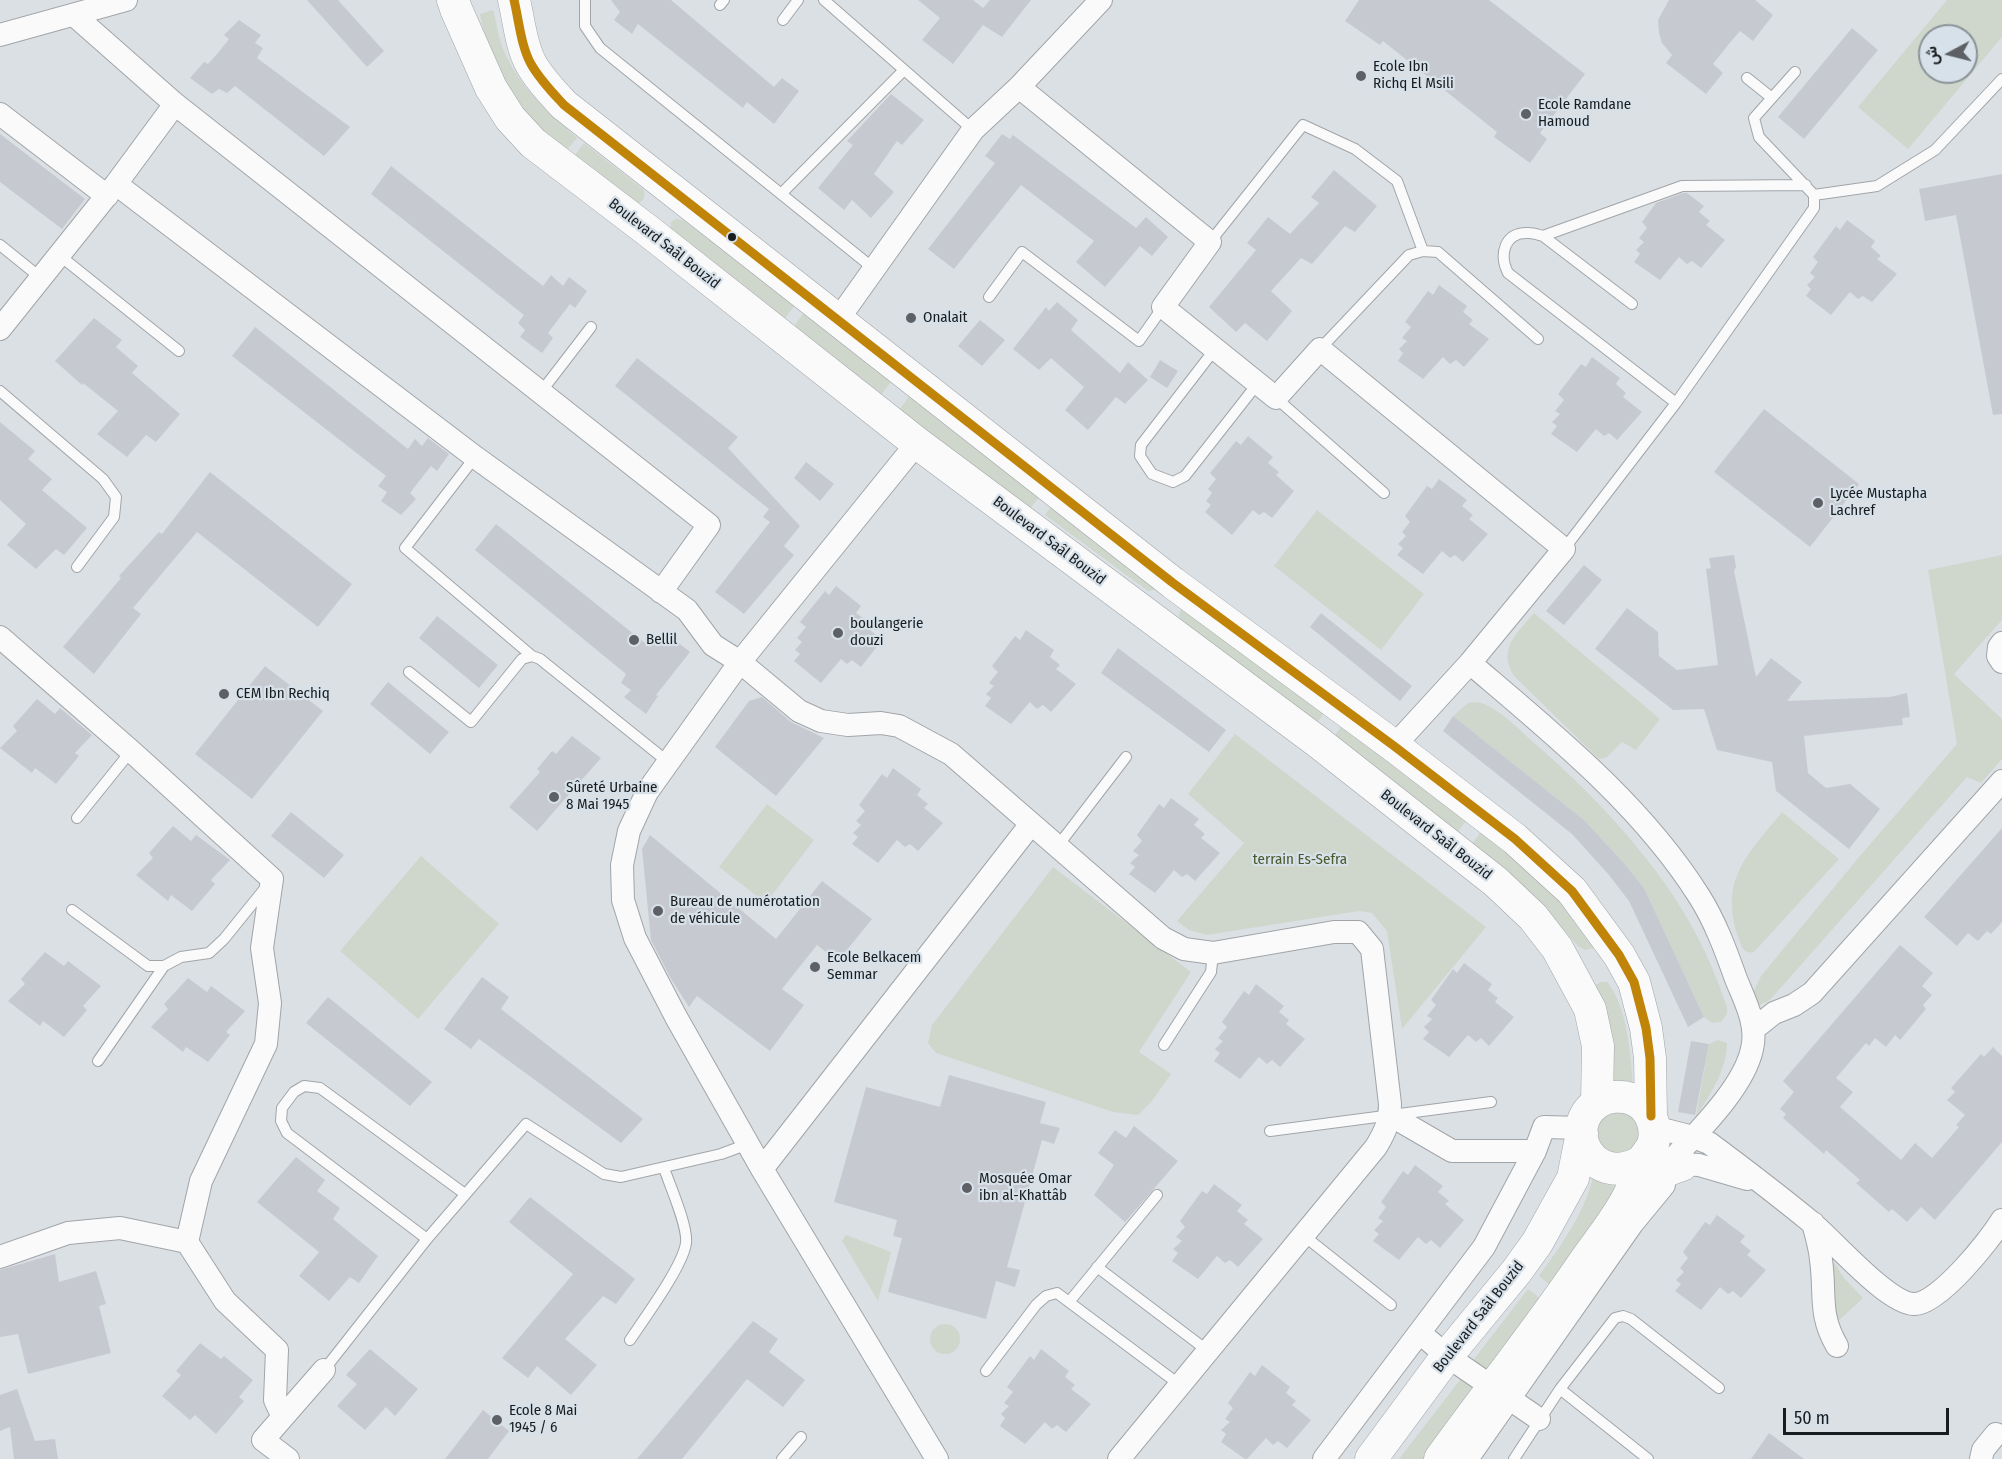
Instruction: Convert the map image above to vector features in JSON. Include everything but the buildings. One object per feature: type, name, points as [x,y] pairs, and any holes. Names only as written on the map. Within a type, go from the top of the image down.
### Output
[{"type":"main road","points":[[514,0],[530,63],[546,86],[564,105],[1173,583],[1394,746],[1515,839],[1572,891],[1619,955],[1634,982],[1646,1028],[1650,1058],[1654,1140],[1650,1151],[1674,1161],[1628,1197],[1559,1298],[1501,1393],[1440,1459]]},
{"type":"main road","points":[[522,0],[523,40]]},
{"type":"main road","name":"Boulevard Saâl Bouzid","points":[[453,3],[491,88],[510,118],[532,143],[647,230],[917,443],[1318,742],[1496,882],[1533,916],[1557,948],[1590,1009],[1598,1046],[1584,1145],[1589,1155],[1598,1163],[1620,1170],[1674,1161]]},
{"type":"main road","points":[[647,230],[677,193]]},
{"type":"main road","points":[[1149,617],[1173,583]]},
{"type":"main road","points":[[1574,977],[1619,955]]},
{"type":"main road","points":[[1587,1122],[1608,1098],[1621,1096],[1633,1099],[1643,1106],[1653,1121]]},
{"type":"main road","name":"Boulevard Saâl Bouzid","points":[[1371,1459],[1447,1356],[1537,1243],[1573,1178],[1587,1122]]},
{"type":"street","points":[[0,35],[126,0]]},
{"type":"street","points":[[837,321],[974,130],[1019,87],[1101,0]]},
{"type":"street","points":[[74,15],[174,104],[709,525],[661,592]]},
{"type":"street","points":[[1019,87],[1210,242],[1163,307],[1276,398],[1320,349],[1564,549],[1470,663],[1394,746]]},
{"type":"street","points":[[4,315],[41,278],[111,190],[174,104]]},
{"type":"street","points":[[0,114],[111,190],[687,610],[713,645],[740,662],[799,711],[821,721],[848,725],[881,723],[899,726],[951,754],[1056,848],[1163,938],[1184,950],[1213,953],[1334,932],[1358,932],[1372,949],[1390,1115],[1387,1129],[1376,1147],[1119,1459]]},
{"type":"street","points":[[917,443],[740,662],[647,792],[628,831],[622,865],[623,900],[634,938],[762,1169],[937,1459]]},
{"type":"street","points":[[1,639],[272,879],[262,948],[270,1003],[266,1044],[201,1180],[187,1242]]},
{"type":"street","points":[[2002,644],[1999,647],[1998,656],[2002,662]]},
{"type":"street","points":[[1467,1459],[1501,1393],[1632,1224],[1674,1161],[1732,1091],[1746,1066],[1752,1048],[1754,1029],[1725,949],[1700,898],[1677,865],[1629,809],[1590,770],[1470,663]]},
{"type":"street","points":[[1754,1029],[1774,1013],[1794,1005],[1812,993],[2002,781]]},
{"type":"street","points":[[762,1169],[1031,824]]},
{"type":"street","points":[[1390,1115],[1452,1151],[1535,1151]]},
{"type":"street","points":[[1324,1459],[1484,1247],[1535,1151],[1544,1127],[1587,1122]]},
{"type":"street","points":[[1674,1161],[1711,1168],[1762,1184],[1813,1223],[1870,1277],[1905,1303],[1918,1304],[1930,1298],[1975,1258],[1993,1236],[2002,1220]]},
{"type":"street","points":[[1674,1161],[1762,1184]]},
{"type":"street","points":[[1813,1223],[1821,1259],[1824,1318],[1828,1331],[1837,1346]]},
{"type":"street","points":[[0,1257],[68,1233],[120,1228],[187,1242],[225,1301],[277,1350],[275,1401],[283,1417]]},
{"type":"street","points":[[1975,1258],[2002,1246]]},
{"type":"street","points":[[1419,1333],[1447,1356],[1539,1419]]},
{"type":"street","points":[[288,1459],[263,1440],[324,1370]]},
{"type":"street","points":[[1981,1459],[1983,1450],[1996,1434]]},
{"type":"lane","points":[[585,0],[585,26],[600,48],[873,268]]},
{"type":"lane","points":[[783,20],[798,0]]},
{"type":"lane","points":[[824,0],[974,130]]},
{"type":"lane","points":[[781,194],[904,70]]},
{"type":"lane","points":[[1564,549],[1676,403],[1814,208],[1814,195],[1759,137],[1754,118],[1795,72]]},
{"type":"lane","points":[[1747,78],[1772,98]]},
{"type":"lane","points":[[1814,195],[1877,186],[1935,150],[2002,79]]},
{"type":"lane","points":[[1210,242],[1303,125],[1355,149],[1397,180],[1423,251]]},
{"type":"lane","points":[[1543,236],[1682,186],[1806,185]]},
{"type":"lane","points":[[1632,304],[1543,236],[1527,232],[1513,237],[1504,247],[1503,263],[1508,273],[1676,403]]},
{"type":"lane","points":[[0,245],[41,278]]},
{"type":"lane","points":[[1320,349],[1409,255],[1423,251],[1438,252],[1538,339]]},
{"type":"lane","points":[[989,297],[1022,252],[1139,341],[1163,307]]},
{"type":"lane","points":[[59,255],[179,351]]},
{"type":"lane","points":[[541,392],[591,327]]},
{"type":"lane","points":[[1215,348],[1141,445],[1140,456],[1152,474],[1173,482],[1185,476],[1258,384]]},
{"type":"lane","points":[[0,391],[103,479],[116,497],[114,517],[77,567]]},
{"type":"lane","points":[[1276,398],[1384,493]]},
{"type":"lane","points":[[475,457],[405,548],[532,656],[540,659],[668,762]]},
{"type":"lane","points":[[409,672],[471,722],[522,660],[532,656]]},
{"type":"lane","points":[[77,818],[130,751]]},
{"type":"lane","points":[[1056,848],[1126,757]]},
{"type":"lane","points":[[98,1061],[165,966],[181,957],[208,953],[224,939],[272,879]]},
{"type":"lane","points":[[72,910],[148,966],[165,966]]},
{"type":"lane","points":[[1164,1045],[1211,972],[1213,953]]},
{"type":"lane","points":[[427,1239],[287,1133],[281,1121],[282,1108],[294,1092],[304,1086],[320,1088],[465,1194]]},
{"type":"lane","points":[[1270,1131],[1491,1102]]},
{"type":"lane","points":[[324,1370],[427,1239],[526,1124],[604,1174],[621,1177],[721,1154],[748,1144]]},
{"type":"lane","points":[[630,1340],[678,1265],[686,1244],[684,1227],[664,1168]]},
{"type":"lane","points":[[1069,1302],[1157,1195]]},
{"type":"lane","points":[[1303,1235],[1390,1305]]},
{"type":"lane","points":[[1097,1267],[1208,1351]]},
{"type":"lane","points":[[986,1371],[1036,1305],[1046,1296],[1057,1293],[1180,1385]]},
{"type":"lane","points":[[1514,1459],[1560,1389],[1615,1318],[1623,1316],[1631,1318],[1719,1388]]},
{"type":"lane","points":[[1560,1389],[1648,1459]]},
{"type":"lane","points":[[782,1459],[801,1437]]},
{"type":"green space","points":[[1947,0],[2002,0],[2002,37],[1978,66],[1978,24],[1927,24]]},
{"type":"green space","points":[[493,10],[502,46],[518,77],[545,109],[577,138],[566,151],[536,123],[500,73],[485,35],[480,14]]},
{"type":"green space","points":[[1918,35],[1918,84],[1963,84],[1908,149],[1858,107]]},
{"type":"green space","points":[[584,143],[644,190],[642,201],[638,204],[572,159]]},
{"type":"green space","points":[[676,219],[683,220],[795,305],[783,321],[670,230],[671,222]]},
{"type":"green space","points":[[804,312],[894,378],[882,394],[793,328]]},
{"type":"green space","points":[[911,394],[1043,492],[1030,509],[899,410]]},
{"type":"green space","points":[[1055,501],[1158,589],[1148,591],[1045,515]]},
{"type":"green space","points":[[1317,510],[1424,594],[1381,650],[1274,566]]},
{"type":"green space","points":[[2002,555],[2002,620],[1954,674],[2002,719],[2002,759],[1981,783],[1967,777],[1770,1000],[1754,1008],[1751,997],[1761,976],[1859,857],[1957,744],[1928,570]]},
{"type":"green space","points":[[1183,607],[1327,709],[1316,724],[1180,621],[1179,613]]},
{"type":"green space","points":[[1534,613],[1660,719],[1636,750],[1622,742],[1606,758],[1599,759],[1514,676],[1509,666],[1508,649]]},
{"type":"green space","points":[[1479,702],[1503,716],[1562,768],[1605,810],[1645,857],[1680,906],[1704,950],[1727,1007],[1727,1014],[1721,1022],[1712,1023],[1704,1017],[1644,888],[1624,863],[1584,820],[1453,716],[1468,703]]},
{"type":"green space","points":[[1343,724],[1469,817],[1457,833],[1333,738]]},
{"type":"green space","name":"terrain Es-Sefra","points":[[1235,734],[1486,927],[1402,1029],[1387,931],[1372,913],[1359,911],[1207,935],[1189,930],[1177,921],[1244,843],[1188,794]]},
{"type":"green space","points":[[767,804],[814,840],[766,903],[719,867]]},
{"type":"green space","points":[[1782,812],[1839,859],[1754,952],[1748,952],[1741,945],[1733,919],[1734,885],[1747,856]]},
{"type":"green space","points":[[1484,827],[1543,875],[1596,944],[1593,948],[1585,950],[1578,946],[1527,890],[1472,844]]},
{"type":"green space","points":[[421,856],[499,924],[418,1019],[340,951]]},
{"type":"green space","points":[[1053,867],[1191,972],[1139,1052],[1171,1074],[1152,1101],[1138,1115],[1113,1112],[936,1053],[928,1043],[932,1025]]},
{"type":"green space","points":[[1607,982],[1614,992],[1623,1017],[1633,1086],[1608,1080],[1595,985]]},
{"type":"green space","points":[[1718,1040],[1727,1043],[1724,1063],[1712,1091],[1696,1116],[1709,1044]]},
{"type":"green space","points":[[1608,1109],[1632,1113],[1641,1128],[1635,1152],[1604,1156],[1591,1128]]},
{"type":"green space","points":[[1593,1178],[1605,1184],[1620,1187],[1551,1286],[1539,1276],[1577,1218]]},
{"type":"green space","points":[[846,1235],[891,1252],[878,1301],[842,1241]]},
{"type":"green space","points":[[1829,1255],[1844,1278],[1863,1298],[1834,1325]]},
{"type":"green space","points":[[1528,1289],[1542,1300],[1486,1374],[1471,1363]]},
{"type":"green space","points":[[945,1324],[955,1329],[960,1339],[955,1349],[945,1354],[935,1349],[930,1339],[935,1329]]},
{"type":"green space","points":[[1463,1376],[1477,1387],[1423,1459],[1399,1459]]},
{"type":"transit line","points":[[514,0],[528,57],[542,81],[564,105],[1173,583],[1394,746],[1515,839],[1572,891],[1619,955],[1634,982],[1646,1028],[1650,1058],[1651,1116]]},
{"type":"place","name":"Ecole Ibn Richq El Msili","points":[[1361,76]]},
{"type":"place","name":"Ecole Ramdane Hamoud","points":[[1526,114]]},
{"type":"place","name":"Onalait","points":[[911,318]]},
{"type":"place","name":"Lycée Mustapha Lachref","points":[[1818,503]]},
{"type":"place","name":"boulangerie douzi","points":[[838,633]]},
{"type":"place","name":"Bellil","points":[[634,640]]},
{"type":"place","name":"CEM Ibn Rechiq","points":[[224,694]]},
{"type":"place","name":"Sûreté Urbaine 8 Mai 1945","points":[[554,797]]},
{"type":"place","name":"Bureau de numérotation de véhicule","points":[[658,911]]},
{"type":"place","name":"Ecole Belkacem Semmar","points":[[815,967]]},
{"type":"place","name":"Mosquée Omar ibn al-Khattâb","points":[[967,1188]]},
{"type":"place","name":"Ecole 8 Mai 1945 / 6","points":[[497,1420]]}]
